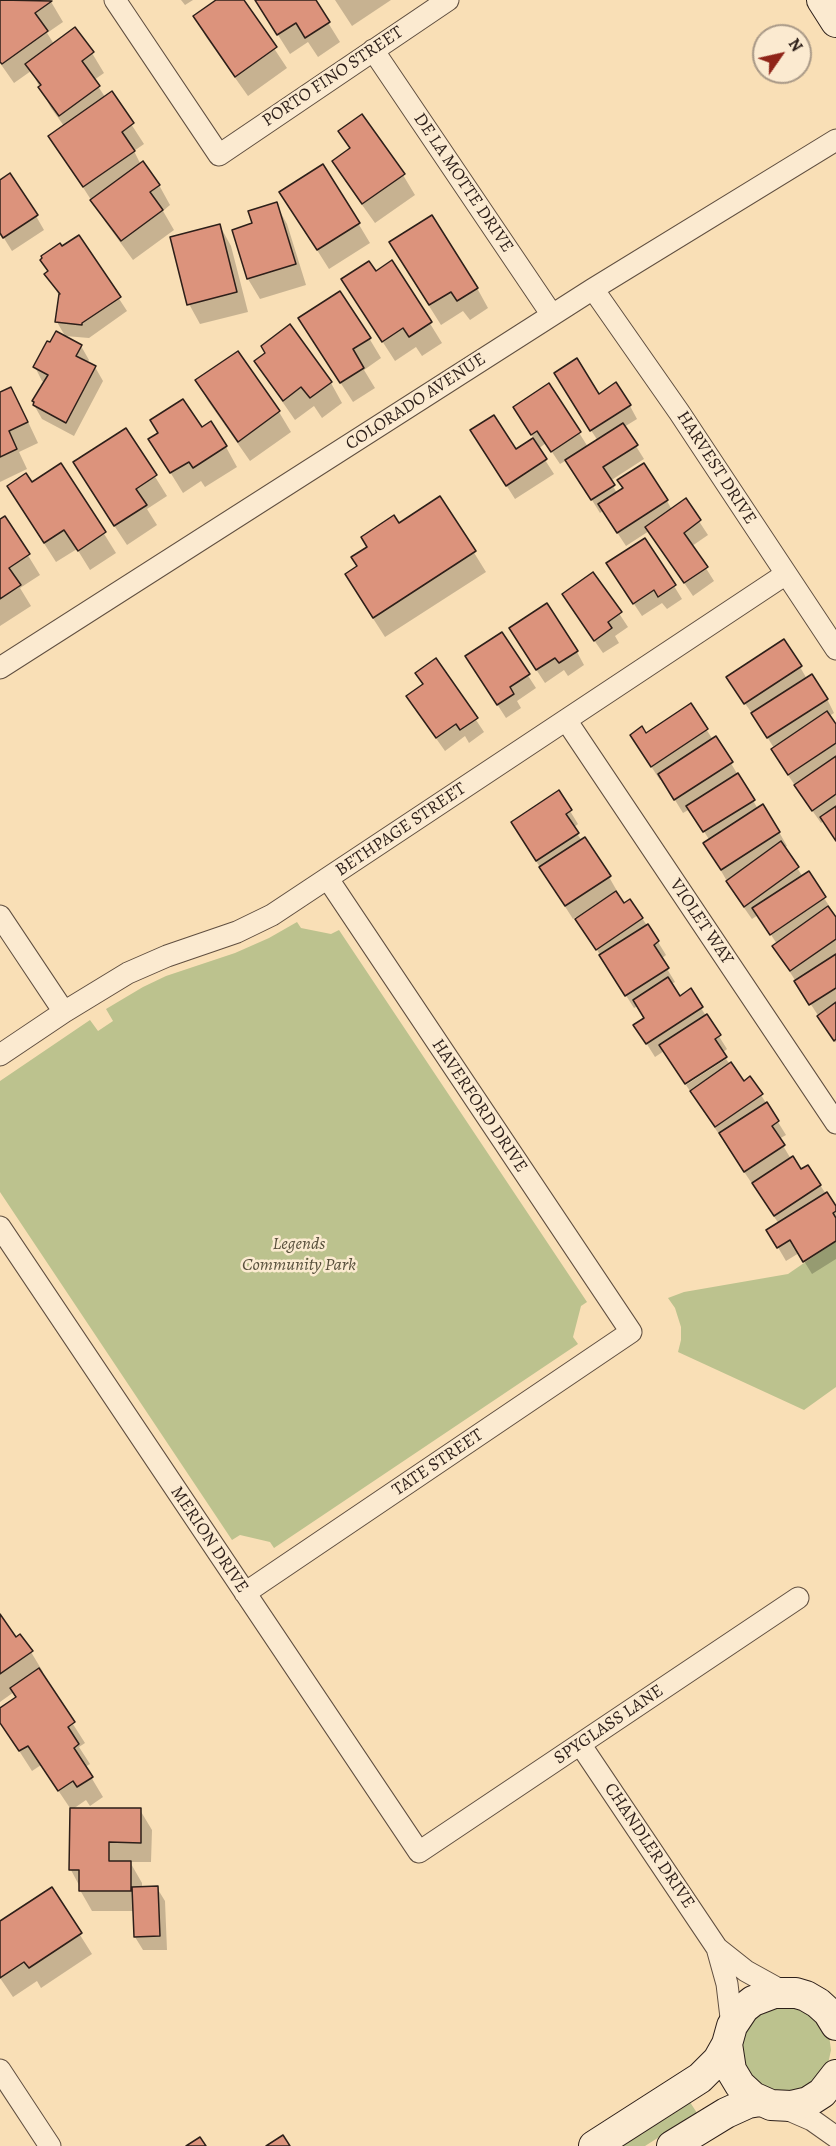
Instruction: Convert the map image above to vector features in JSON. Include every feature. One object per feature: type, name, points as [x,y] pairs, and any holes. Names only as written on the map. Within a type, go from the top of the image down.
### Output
[{"type":"street","name":"PORTO FINO STREET","points":[[115,0],[219,155],[448,0]]},
{"type":"street","points":[[822,0],[836,22]]},
{"type":"street","name":"DE LA MOTTE DRIVE","points":[[373,50],[552,315]]},
{"type":"street","name":"COLORADO AVENUE","points":[[0,668],[593,289],[836,140]]},
{"type":"street","name":"HARVEST DRIVE","points":[[593,289],[679,412],[836,649]]},
{"type":"street","name":"BETHPAGE STREET","points":[[0,1055],[108,983],[147,963],[237,932],[264,920],[786,574]]},
{"type":"street","name":"VIOLET WAY","points":[[566,720],[836,1123]]},
{"type":"street","name":"HAVERFORD DRIVE","points":[[328,879],[631,1332]]},
{"type":"street","points":[[0,916],[64,1012]]},
{"type":"street","name":"MERION DRIVE","points":[[0,1227],[419,1852]]},
{"type":"street","name":"TATE STREET","points":[[245,1593],[631,1332]]},
{"type":"street","name":"SPYGLASS LANE","points":[[419,1852],[798,1598]]},
{"type":"street","name":"CHANDLER DRIVE","points":[[580,1744],[717,1948],[741,1967],[795,1994]]},
{"type":"street","name":"CHANDLER DRIVE","points":[[717,1948],[727,1984],[729,2035]]},
{"type":"street","points":[[594,2146],[700,2078],[718,2060],[737,2016],[753,2001],[763,1996],[836,1988]]},
{"type":"street","points":[[795,1994],[818,2003],[828,2012],[836,2025]]},
{"type":"street","points":[[729,2035],[728,2062],[735,2078],[746,2091],[771,2104],[812,2120],[836,2137]]},
{"type":"street","points":[[0,2070],[50,2146]]},
{"type":"street","points":[[672,2146],[726,2113],[748,2103],[799,2105],[815,2098],[828,2086],[836,2074]]},
{"type":"green space","name":"Legends Community Park","points":[[297,922],[301,928],[331,934],[339,930],[587,1302],[581,1306],[573,1337],[578,1344],[274,1548],[270,1542],[240,1535],[232,1540],[0,1192],[0,1081],[90,1020],[98,1031],[113,1021],[106,1009],[143,987],[166,976],[235,953]]},
{"type":"green space","points":[[836,1241],[836,1387],[804,1410],[678,1352],[681,1327],[675,1308],[668,1298],[684,1292],[788,1274]]},
{"type":"green space","points":[[780,2002],[811,2010],[829,2035],[831,2050],[828,2064],[811,2087],[782,2095],[755,2085],[738,2060],[742,2028],[751,2015]]},
{"type":"green space","points":[[688,2099],[697,2113],[645,2146],[614,2146]]},
{"type":"building","points":[[0,0],[52,1],[35,13],[48,31],[2,64],[0,62]]},
{"type":"building","points":[[216,0],[244,0],[277,47],[235,77],[193,16]]},
{"type":"building","points":[[255,0],[316,0],[330,22],[305,38],[296,23],[277,35]]},
{"type":"building","points":[[75,27],[94,52],[82,61],[100,86],[59,116],[38,87],[41,85],[25,64]]},
{"type":"building","points":[[112,91],[134,123],[122,132],[135,151],[83,187],[48,136]]},
{"type":"building","points":[[362,114],[405,174],[362,204],[332,161],[350,148],[338,131]]},
{"type":"building","points":[[143,161],[160,185],[150,192],[163,210],[121,241],[90,200]]},
{"type":"building","points":[[323,164],[360,223],[317,250],[279,192]]},
{"type":"building","points":[[10,173],[38,215],[3,238],[0,233],[0,180]]},
{"type":"building","points":[[277,202],[296,264],[247,279],[232,230],[252,223],[248,211]]},
{"type":"building","points":[[432,215],[478,288],[457,301],[451,292],[429,305],[389,242]]},
{"type":"building","points":[[220,224],[237,292],[187,305],[170,237]]},
{"type":"building","points":[[79,235],[121,297],[82,325],[55,322],[60,294],[44,274],[48,271],[40,260],[41,256],[60,243],[62,246]]},
{"type":"building","points":[[392,260],[432,322],[409,337],[403,328],[382,342],[341,279],[369,261],[376,271]]},
{"type":"building","points":[[340,291],[371,338],[353,349],[364,368],[340,383],[298,318]]},
{"type":"building","points":[[290,324],[332,382],[310,398],[301,387],[283,401],[254,361],[265,353],[261,346]]},
{"type":"building","points":[[56,331],[82,345],[76,356],[96,366],[66,423],[33,405],[32,401],[48,375],[33,367],[47,341],[50,342]]},
{"type":"building","points":[[238,351],[280,411],[238,442],[195,380]]},
{"type":"building","points":[[577,358],[599,394],[616,382],[631,405],[590,431],[554,373]]},
{"type":"building","points":[[549,383],[581,432],[551,452],[537,431],[531,435],[513,407]]},
{"type":"building","points":[[11,387],[28,422],[9,431],[17,449],[0,457],[0,392]]},
{"type":"building","points":[[183,399],[202,427],[211,421],[227,446],[193,468],[189,462],[170,473],[148,439],[158,433],[150,420]]},
{"type":"building","points":[[494,415],[516,449],[533,438],[547,459],[506,486],[470,430]]},
{"type":"building","points":[[623,423],[638,445],[603,467],[615,485],[591,500],[565,460]]},
{"type":"building","points":[[126,428],[157,475],[136,489],[147,505],[114,526],[73,462]]},
{"type":"building","points":[[61,463],[106,532],[78,551],[64,530],[44,543],[7,486],[26,473],[32,482]]},
{"type":"building","points":[[644,463],[668,500],[617,533],[598,504],[623,488],[617,480]]},
{"type":"building","points":[[440,496],[476,551],[373,618],[345,574],[357,566],[351,557],[367,547],[361,537],[394,515],[399,523]]},
{"type":"building","points":[[686,498],[701,520],[684,533],[708,567],[684,583],[645,527]]},
{"type":"building","points":[[5,516],[30,554],[9,568],[21,585],[0,599],[0,519]]},
{"type":"building","points":[[645,538],[676,585],[658,597],[654,590],[633,604],[606,563]]},
{"type":"building","points":[[593,572],[622,612],[608,622],[612,628],[594,641],[562,594]]},
{"type":"building","points":[[547,603],[578,651],[559,663],[555,658],[536,670],[509,628]]},
{"type":"building","points":[[502,632],[530,674],[510,687],[514,694],[497,705],[465,656]]},
{"type":"building","points":[[784,639],[802,666],[744,704],[726,677]]},
{"type":"building","points":[[436,658],[478,718],[460,730],[456,724],[436,738],[406,696],[423,684],[415,673]]},
{"type":"building","points":[[812,674],[828,699],[767,738],[751,713]]},
{"type":"building","points":[[691,703],[708,729],[651,767],[630,735],[642,726],[646,733]]},
{"type":"building","points":[[827,711],[836,724],[836,743],[788,775],[771,749]]},
{"type":"building","points":[[716,736],[733,762],[674,800],[658,774]]},
{"type":"building","points":[[836,756],[836,794],[812,811],[794,785]]},
{"type":"building","points":[[738,773],[755,800],[703,832],[686,806]]},
{"type":"building","points":[[559,790],[572,810],[566,814],[579,833],[536,861],[511,822]]},
{"type":"building","points":[[763,804],[780,832],[721,870],[703,843]]},
{"type":"building","points":[[836,806],[836,841],[820,817]]},
{"type":"building","points":[[585,837],[611,876],[565,906],[539,867]]},
{"type":"building","points":[[781,841],[799,867],[744,907],[726,881]]},
{"type":"building","points":[[809,871],[826,897],[770,935],[752,908]]},
{"type":"building","points":[[616,891],[624,903],[630,899],[643,918],[596,950],[575,919]]},
{"type":"building","points":[[828,906],[836,917],[836,939],[790,971],[772,946]]},
{"type":"building","points":[[648,924],[659,941],[654,945],[669,968],[625,996],[599,955]]},
{"type":"building","points":[[836,954],[836,988],[809,1005],[794,981]]},
{"type":"building","points":[[668,977],[680,996],[691,988],[703,1007],[646,1044],[633,1025],[644,1018],[633,1000]]},
{"type":"building","points":[[836,1002],[836,1039],[834,1041],[817,1016]]},
{"type":"building","points":[[707,1014],[721,1035],[715,1039],[727,1057],[685,1084],[659,1045]]},
{"type":"building","points":[[731,1062],[744,1081],[750,1076],[763,1094],[715,1127],[690,1091]]},
{"type":"building","points":[[767,1102],[779,1121],[772,1126],[785,1145],[744,1172],[719,1133]]},
{"type":"building","points":[[793,1156],[801,1169],[808,1165],[821,1185],[774,1216],[752,1183]]},
{"type":"building","points":[[827,1192],[836,1206],[836,1211],[833,1213],[836,1218],[836,1241],[803,1262],[790,1240],[777,1248],[766,1230]]},
{"type":"building","points":[[0,1614],[16,1637],[20,1634],[33,1651],[0,1674]]},
{"type":"building","points":[[39,1668],[75,1722],[68,1727],[79,1744],[74,1748],[93,1777],[77,1787],[73,1781],[58,1791],[28,1746],[19,1751],[0,1723],[0,1708],[16,1697],[10,1688]]},
{"type":"building","points":[[70,1808],[141,1808],[141,1843],[109,1842],[109,1861],[131,1861],[131,1891],[79,1891],[79,1870],[69,1870]]},
{"type":"building","points":[[158,1886],[160,1936],[134,1937],[132,1887]]},
{"type":"building","points":[[52,1887],[82,1933],[29,1968],[24,1962],[0,1978],[0,1921]]},
{"type":"building","points":[[283,2135],[290,2146],[266,2146]]},
{"type":"building","points":[[200,2137],[206,2146],[186,2146]]}]
